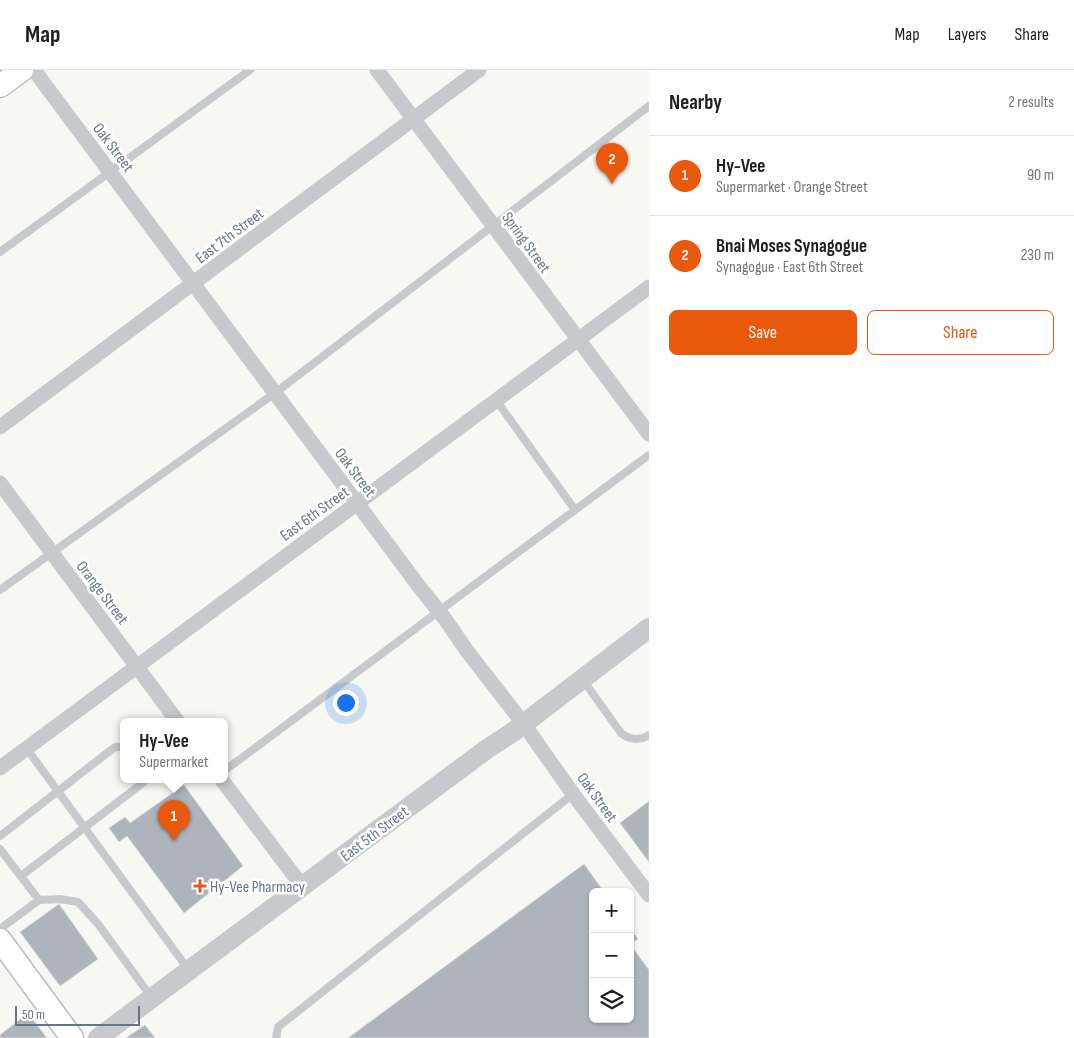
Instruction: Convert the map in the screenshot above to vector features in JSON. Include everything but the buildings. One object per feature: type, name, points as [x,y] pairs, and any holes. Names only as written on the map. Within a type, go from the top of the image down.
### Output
[{"type":"main road","points":[[0,86],[22,70]]},
{"type":"main road","points":[[0,940],[72,1038]]},
{"type":"street","name":"Oak Street","points":[[34,70],[649,895]]},
{"type":"street","name":"Spring Street","points":[[378,70],[577,340],[649,434]]},
{"type":"street","name":"East 7th Street","points":[[0,427],[480,70]]},
{"type":"street","name":"East 6th Street","points":[[0,768],[649,287]]},
{"type":"street","name":"Orange Street","points":[[0,483],[175,718]]},
{"type":"street","name":"East 5th Street","points":[[98,1038],[582,679],[645,635]]},
{"type":"street","points":[[224,783],[302,886]]},
{"type":"lane","points":[[0,252],[250,70]]},
{"type":"lane","points":[[0,590],[275,392],[649,106]]},
{"type":"lane","points":[[496,400],[575,510]]},
{"type":"lane","points":[[228,768],[649,455]]},
{"type":"lane","points":[[582,679],[621,733],[634,739],[649,735]]},
{"type":"lane","points":[[0,836],[115,747],[120,747]]},
{"type":"lane","points":[[27,749],[189,970]]},
{"type":"lane","points":[[21,876],[143,783]]},
{"type":"lane","points":[[276,1038],[278,1027],[573,794]]},
{"type":"lane","points":[[0,849],[39,900]]},
{"type":"lane","points":[[0,929],[39,900],[60,899],[78,902],[98,924],[152,998]]},
{"type":"place","name":"Bnai Moses Synagogue","points":[[612,184]]},
{"type":"place","name":"Hy-Vee","points":[[174,841]]},
{"type":"place","name":"Hy-Vee Pharmacy","points":[[200,886]]}]
